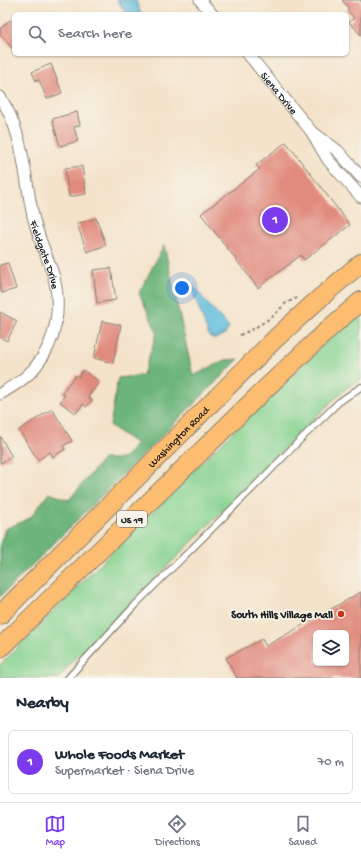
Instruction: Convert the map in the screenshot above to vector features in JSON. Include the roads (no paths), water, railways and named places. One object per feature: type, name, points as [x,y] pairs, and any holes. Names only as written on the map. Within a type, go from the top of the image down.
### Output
[{"type":"main road","name":"Washington Road","points":[[0,615],[275,338],[361,263]]},
{"type":"main road","name":"US 19","points":[[0,648],[264,390],[361,301]]},
{"type":"street","points":[[200,0],[210,12]]},
{"type":"street","name":"Siena Drive","points":[[250,56],[311,131],[328,160],[360,197]]},
{"type":"street","name":"Fieldgate Drive","points":[[0,97],[7,107],[16,130],[23,158],[36,229],[53,274],[56,287],[57,315],[53,335],[46,351],[36,367],[18,384],[0,394]]},
{"type":"street","name":"Siena Drive","points":[[311,131],[338,151],[361,177]]},
{"type":"lane","points":[[68,678],[134,605],[339,402],[361,386]]},
{"type":"water","points":[[117,0],[135,0],[140,12],[126,12]]},
{"type":"water","points":[[188,279],[229,327],[225,334],[215,339],[209,336]]},
{"type":"place","name":"Whole Foods Market","points":[[275,220]]},
{"type":"place","name":"South Hills Village Mall","points":[[341,614]]}]
